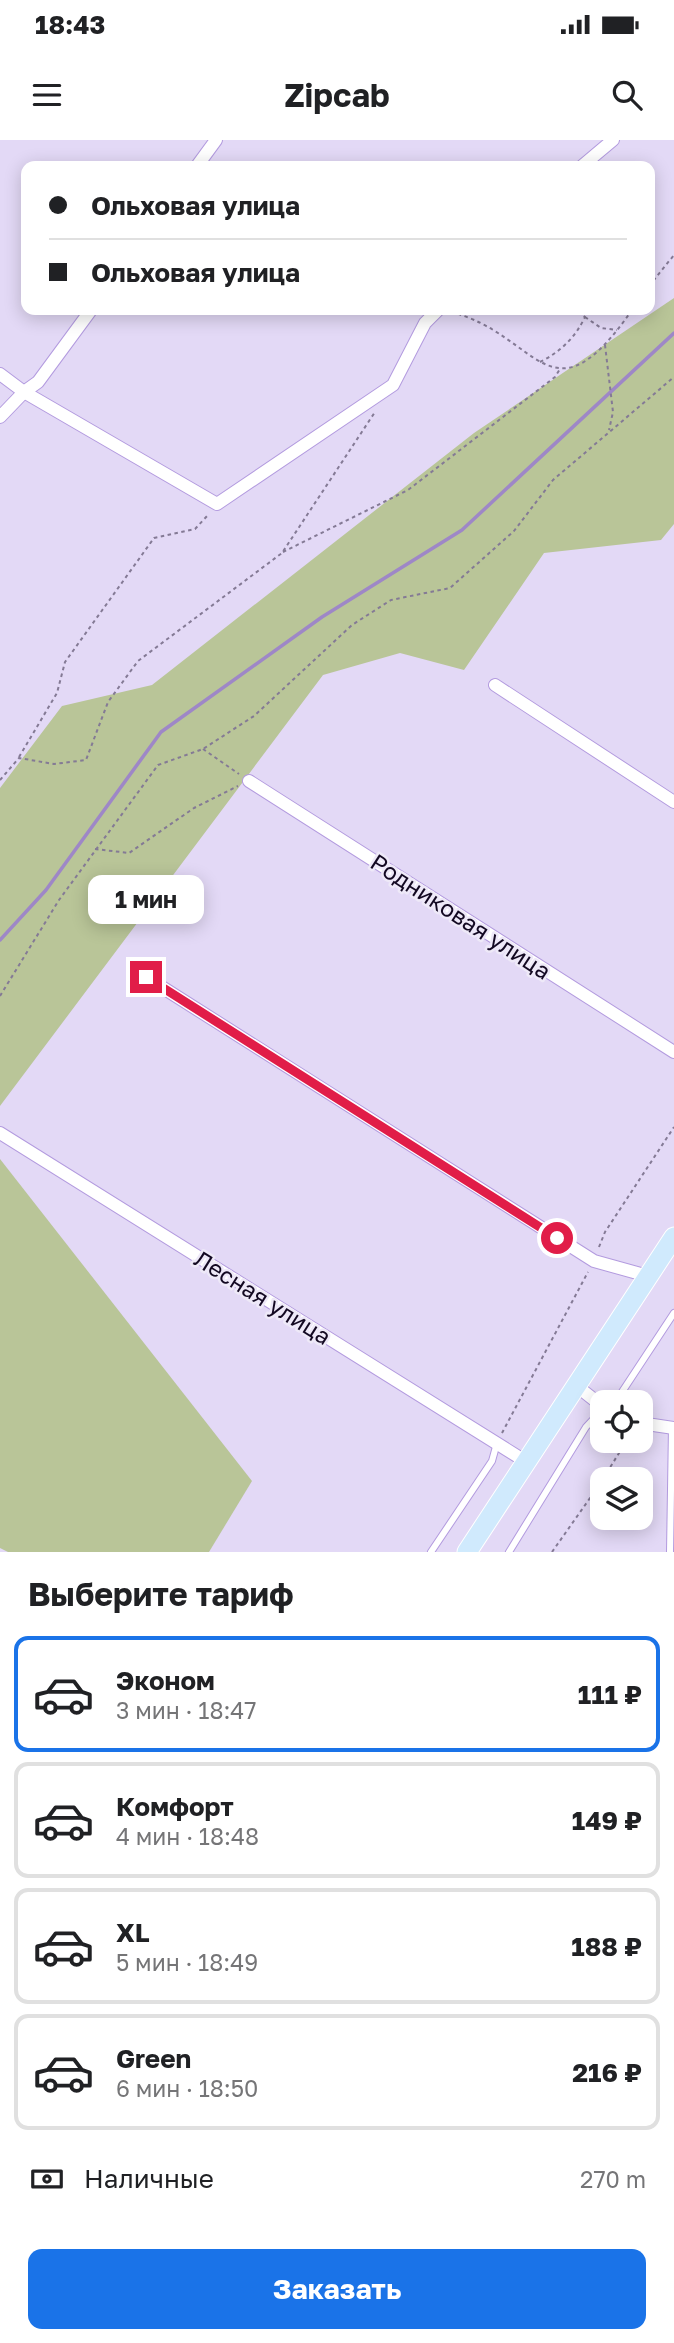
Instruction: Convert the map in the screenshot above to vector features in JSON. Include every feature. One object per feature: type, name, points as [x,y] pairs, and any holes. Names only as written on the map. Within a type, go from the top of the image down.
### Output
[{"type":"main road","points":[[467,1552],[525,1461],[578,1387],[674,1237]]},
{"type":"street","points":[[201,161],[216,140]]},
{"type":"street","points":[[588,161],[613,140]]},
{"type":"street","points":[[0,417],[24,392],[38,382],[88,315]]},
{"type":"street","points":[[0,374],[24,392],[218,504],[393,385],[425,323],[433,315]]},
{"type":"street","points":[[495,685],[674,802]]},
{"type":"street","name":"Родниковая улица","points":[[249,781],[674,1052]]},
{"type":"street","points":[[146,977],[594,1261],[648,1276]]},
{"type":"street","name":"Лесная улица","points":[[0,1133],[525,1461]]},
{"type":"street","points":[[578,1387],[590,1398]]},
{"type":"street","points":[[653,1425],[673,1428]]},
{"type":"lane","points":[[623,1390],[674,1313]]},
{"type":"lane","points":[[509,1552],[590,1422]]},
{"type":"lane","points":[[670,1552],[673,1428]]},
{"type":"lane","points":[[431,1552],[492,1461],[497,1443]]},
{"type":"path","points":[[655,279],[674,255]]},
{"type":"path","points":[[462,315],[481,320],[539,363],[560,369],[586,363],[618,331],[629,315]]},
{"type":"path","points":[[583,315],[601,328],[618,331]]},
{"type":"path","points":[[539,363],[565,346],[585,317]]},
{"type":"path","points":[[605,344],[613,412],[609,430]]},
{"type":"path","points":[[19,758],[54,764],[86,760],[108,702],[138,661],[282,553],[408,490],[555,377],[560,369]]},
{"type":"path","points":[[0,996],[43,924],[158,765],[202,749],[254,716],[352,625],[391,600],[450,588],[514,531],[553,480],[674,377]]},
{"type":"path","points":[[282,553],[393,385]]},
{"type":"path","points":[[0,780],[19,758],[57,693],[65,662],[154,538],[195,529],[218,504]]},
{"type":"path","points":[[95,849],[129,853],[194,808],[249,781],[202,749]]},
{"type":"path","points":[[497,1443],[594,1261],[605,1232],[674,1127]]},
{"type":"path","points":[[552,1552],[590,1498]]},
{"type":"green space","points":[[674,298],[674,524],[661,540],[544,553],[464,670],[400,653],[323,675],[0,1106],[0,788],[62,706],[152,685],[474,433],[649,315],[655,315],[655,311]]},
{"type":"green space","points":[[0,1159],[252,1481],[209,1552],[8,1552],[0,1548]]},
{"type":"waterway","points":[[0,940],[46,890],[161,732],[322,617],[462,530],[674,333]]},
{"type":"route","points":[[146,977],[557,1238]]}]
